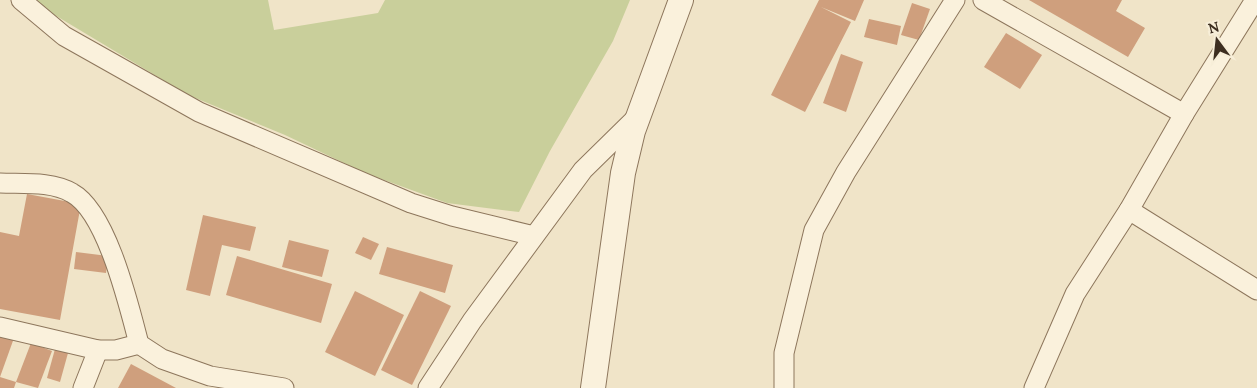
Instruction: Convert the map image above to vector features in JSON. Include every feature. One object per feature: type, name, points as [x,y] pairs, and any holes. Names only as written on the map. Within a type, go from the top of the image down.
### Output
[{"type":"street","points":[[21,0],[64,36],[199,112],[411,203],[452,216],[534,236]]},
{"type":"street","points":[[593,388],[623,173],[638,116],[681,0]]},
{"type":"street","points":[[784,388],[784,353],[814,230],[846,172],[955,0]]},
{"type":"street","points":[[983,0],[1184,114]]},
{"type":"street","points":[[1034,388],[1075,294],[1129,210],[1184,114],[1255,0]]},
{"type":"street","points":[[428,388],[472,322],[582,170],[638,116]]},
{"type":"street","points":[[0,183],[58,187],[72,193],[87,204],[118,266],[139,344],[162,359],[208,382],[284,388]]},
{"type":"street","points":[[1129,210],[1257,290]]},
{"type":"street","points":[[0,327],[98,350],[116,350],[139,344]]},
{"type":"street","points":[[83,388],[98,350]]},
{"type":"green space","points":[[37,0],[268,0],[274,30],[378,13],[385,0],[630,0],[613,41],[550,151],[519,212],[447,203],[365,173],[285,135],[188,95],[48,11]]},
{"type":"building","points":[[819,0],[864,0],[855,21],[821,7],[851,22],[805,112],[771,95]]},
{"type":"building","points":[[1029,0],[1122,0],[1116,11],[1145,28],[1128,57]]},
{"type":"building","points":[[912,3],[930,9],[919,40],[901,35]]},
{"type":"building","points":[[869,19],[901,26],[897,45],[864,37]]},
{"type":"building","points":[[1006,33],[1042,55],[1020,89],[984,67]]},
{"type":"building","points":[[841,54],[863,62],[846,112],[823,103]]},
{"type":"building","points":[[27,194],[81,204],[60,320],[0,309],[0,232],[19,236]]},
{"type":"building","points":[[203,215],[256,227],[250,251],[222,245],[210,296],[186,290]]},
{"type":"building","points":[[363,237],[379,244],[371,260],[355,253]]},
{"type":"building","points":[[289,240],[329,250],[322,277],[282,267]]},
{"type":"building","points":[[387,247],[453,265],[445,293],[379,274]]},
{"type":"building","points":[[76,252],[108,256],[106,273],[74,269]]},
{"type":"building","points":[[237,256],[332,284],[321,323],[226,295]]},
{"type":"building","points":[[355,291],[404,315],[375,376],[325,352]]},
{"type":"building","points":[[420,291],[451,306],[412,385],[381,370]]},
{"type":"building","points":[[0,334],[14,338],[0,377]]},
{"type":"building","points":[[31,343],[52,351],[38,388],[16,382]]},
{"type":"building","points":[[55,349],[68,353],[60,382],[47,378]]},
{"type":"building","points":[[131,364],[176,388],[118,388]]},
{"type":"building","points":[[0,377],[16,382],[14,388],[0,388]]}]
